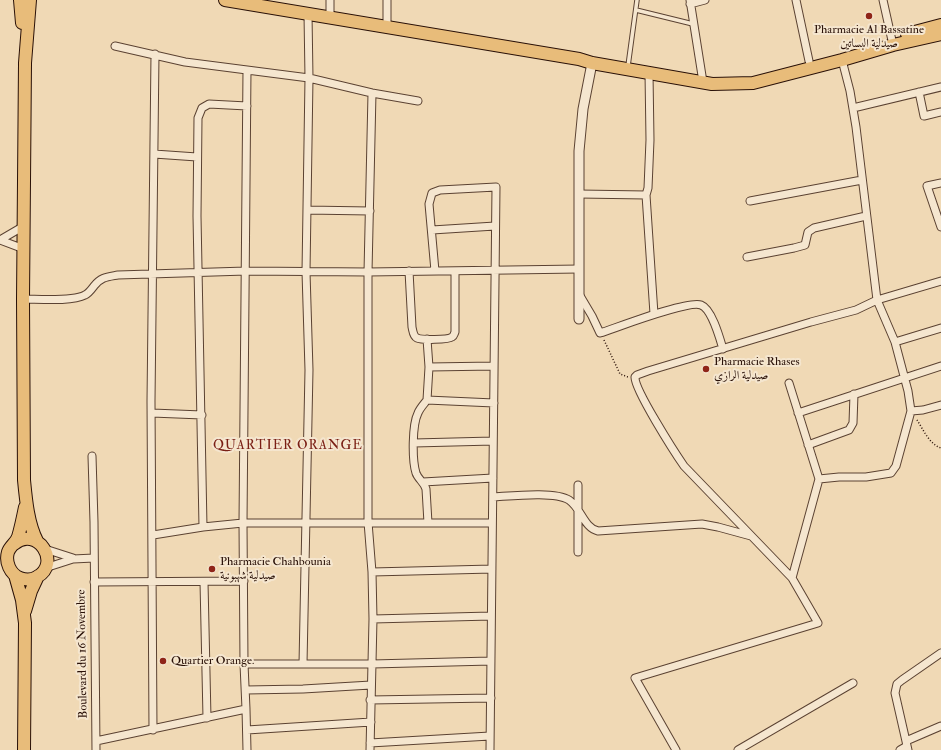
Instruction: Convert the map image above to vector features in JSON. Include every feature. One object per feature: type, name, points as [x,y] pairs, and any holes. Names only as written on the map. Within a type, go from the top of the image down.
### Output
[{"type":"main road","points":[[20,0],[25,63]]},
{"type":"main road","points":[[25,614],[31,591],[42,572],[48,557],[33,534],[26,504],[24,480],[23,299],[25,63],[30,0]]},
{"type":"main road","points":[[225,0],[272,4],[308,14],[330,18],[579,59],[592,63],[708,83],[753,83],[842,60],[892,41],[941,25]]},
{"type":"main road","points":[[708,83],[752,77],[809,61],[892,41],[941,34]]},
{"type":"main road","points":[[24,750],[25,614],[20,589],[8,569],[7,559],[8,549],[18,537],[26,504]]},
{"type":"main road","points":[[8,549],[23,539],[30,539],[41,545]]},
{"type":"main road","points":[[8,569],[22,579],[29,579],[42,572]]},
{"type":"street","points":[[330,0],[330,18]]},
{"type":"street","points":[[387,0],[387,28]]},
{"type":"street","points":[[705,0],[690,2],[693,24],[708,83]]},
{"type":"street","points":[[796,0],[809,61]]},
{"type":"street","points":[[883,0],[892,41]]},
{"type":"street","points":[[303,664],[309,370],[306,272],[309,78],[308,14]]},
{"type":"street","points":[[115,46],[185,62],[309,78],[372,93],[418,101]]},
{"type":"street","points":[[153,730],[152,413],[155,54]]},
{"type":"street","points":[[819,479],[866,477],[891,473],[896,466],[911,411],[895,342],[877,300],[850,91],[842,60]]},
{"type":"street","points":[[579,319],[579,151],[583,109],[592,63]]},
{"type":"street","points":[[247,70],[243,523],[244,664],[247,750]]},
{"type":"street","points":[[649,73],[650,140],[648,188],[646,195],[654,314]]},
{"type":"street","points":[[852,108],[941,87]]},
{"type":"street","points":[[919,92],[924,116],[941,112]]},
{"type":"street","points":[[372,93],[368,272],[368,522],[372,572],[373,619],[370,746],[490,736]]},
{"type":"street","points":[[203,527],[198,272],[198,118],[202,108],[209,104],[247,106]]},
{"type":"street","points":[[154,154],[197,157]]},
{"type":"street","points":[[750,201],[862,180]]},
{"type":"street","points":[[941,183],[927,186],[938,208],[941,227]]},
{"type":"street","points":[[435,271],[430,197],[432,193],[440,190],[496,187],[490,750]]},
{"type":"street","points":[[579,194],[646,195]]},
{"type":"street","points":[[307,210],[370,211]]},
{"type":"street","points":[[747,257],[805,245],[808,232],[814,228],[866,216]]},
{"type":"street","points":[[0,240],[24,226]]},
{"type":"street","points":[[432,230],[496,226]]},
{"type":"street","points":[[0,240],[24,249]]},
{"type":"street","points":[[23,299],[71,299],[80,297],[89,292],[98,282],[106,277],[153,274],[246,271],[409,272],[579,269]]},
{"type":"street","points":[[409,272],[412,327],[414,335],[417,338],[450,339],[454,335],[455,271]]},
{"type":"street","points":[[676,750],[635,678],[818,623],[792,578],[684,466],[670,446],[647,406],[635,380],[637,375],[811,322],[856,310],[877,300],[941,281]]},
{"type":"street","points":[[579,294],[600,333],[654,314],[693,304],[701,305],[710,315],[723,349]]},
{"type":"street","points":[[895,342],[941,328]]},
{"type":"street","points":[[427,339],[429,367],[427,400],[418,413],[414,443],[416,472],[425,485],[428,497],[428,523]]},
{"type":"street","points":[[429,367],[494,366]]},
{"type":"street","points":[[798,412],[941,366]]},
{"type":"street","points":[[789,383],[819,479],[792,578]]},
{"type":"street","points":[[808,445],[849,430],[853,423],[854,394]]},
{"type":"street","points":[[427,400],[494,403]]},
{"type":"street","points":[[911,411],[923,410],[941,405]]},
{"type":"street","points":[[152,413],[202,415]]},
{"type":"street","points":[[414,443],[493,441]]},
{"type":"street","name":"Boulevard du 16 Novembre","points":[[92,456],[96,750]]},
{"type":"street","points":[[423,482],[493,478]]},
{"type":"street","points":[[578,485],[578,552]]},
{"type":"street","points":[[493,497],[550,495],[562,497],[569,500],[578,509],[592,529],[598,531],[702,524],[751,536]]},
{"type":"street","points":[[153,535],[203,527],[243,523],[492,523]]},
{"type":"street","points":[[41,545],[73,558],[94,558]]},
{"type":"street","points":[[42,572],[73,558]]},
{"type":"street","points":[[372,572],[492,570]]},
{"type":"street","points":[[94,582],[244,581]]},
{"type":"street","points":[[204,582],[207,718]]},
{"type":"street","points":[[373,619],[491,616]]},
{"type":"street","points":[[907,745],[895,693],[896,687],[902,680],[941,653]]},
{"type":"street","points":[[244,664],[372,664],[491,661]]},
{"type":"street","points":[[738,750],[853,683]]},
{"type":"street","points":[[246,690],[303,689],[371,685]]},
{"type":"street","points":[[370,700],[491,698]]},
{"type":"street","points":[[96,741],[246,709]]},
{"type":"street","points":[[247,730],[370,722]]},
{"type":"street","points":[[900,750],[941,726]]},
{"type":"lane","points":[[628,69],[637,0]]},
{"type":"lane","points":[[636,10],[693,24]]},
{"type":"path","points":[[600,333],[620,374],[635,380]]},
{"type":"path","points":[[911,411],[930,439],[941,448]]},
{"type":"place","name":"Pharmacie Al Bassatine صيدلية البساتين","points":[[869,16]]},
{"type":"place","name":"Pharmacie Rhases صيدلية الرازي","points":[[706,369]]},
{"type":"place","name":"Pharmacie Chahbounia صيدلية شهبونية","points":[[212,569]]},
{"type":"place","name":"Quartier Orange.","points":[[163,661]]},
{"type":"district","name":"QUARTIER ORANGE","points":[[288,446]]}]
